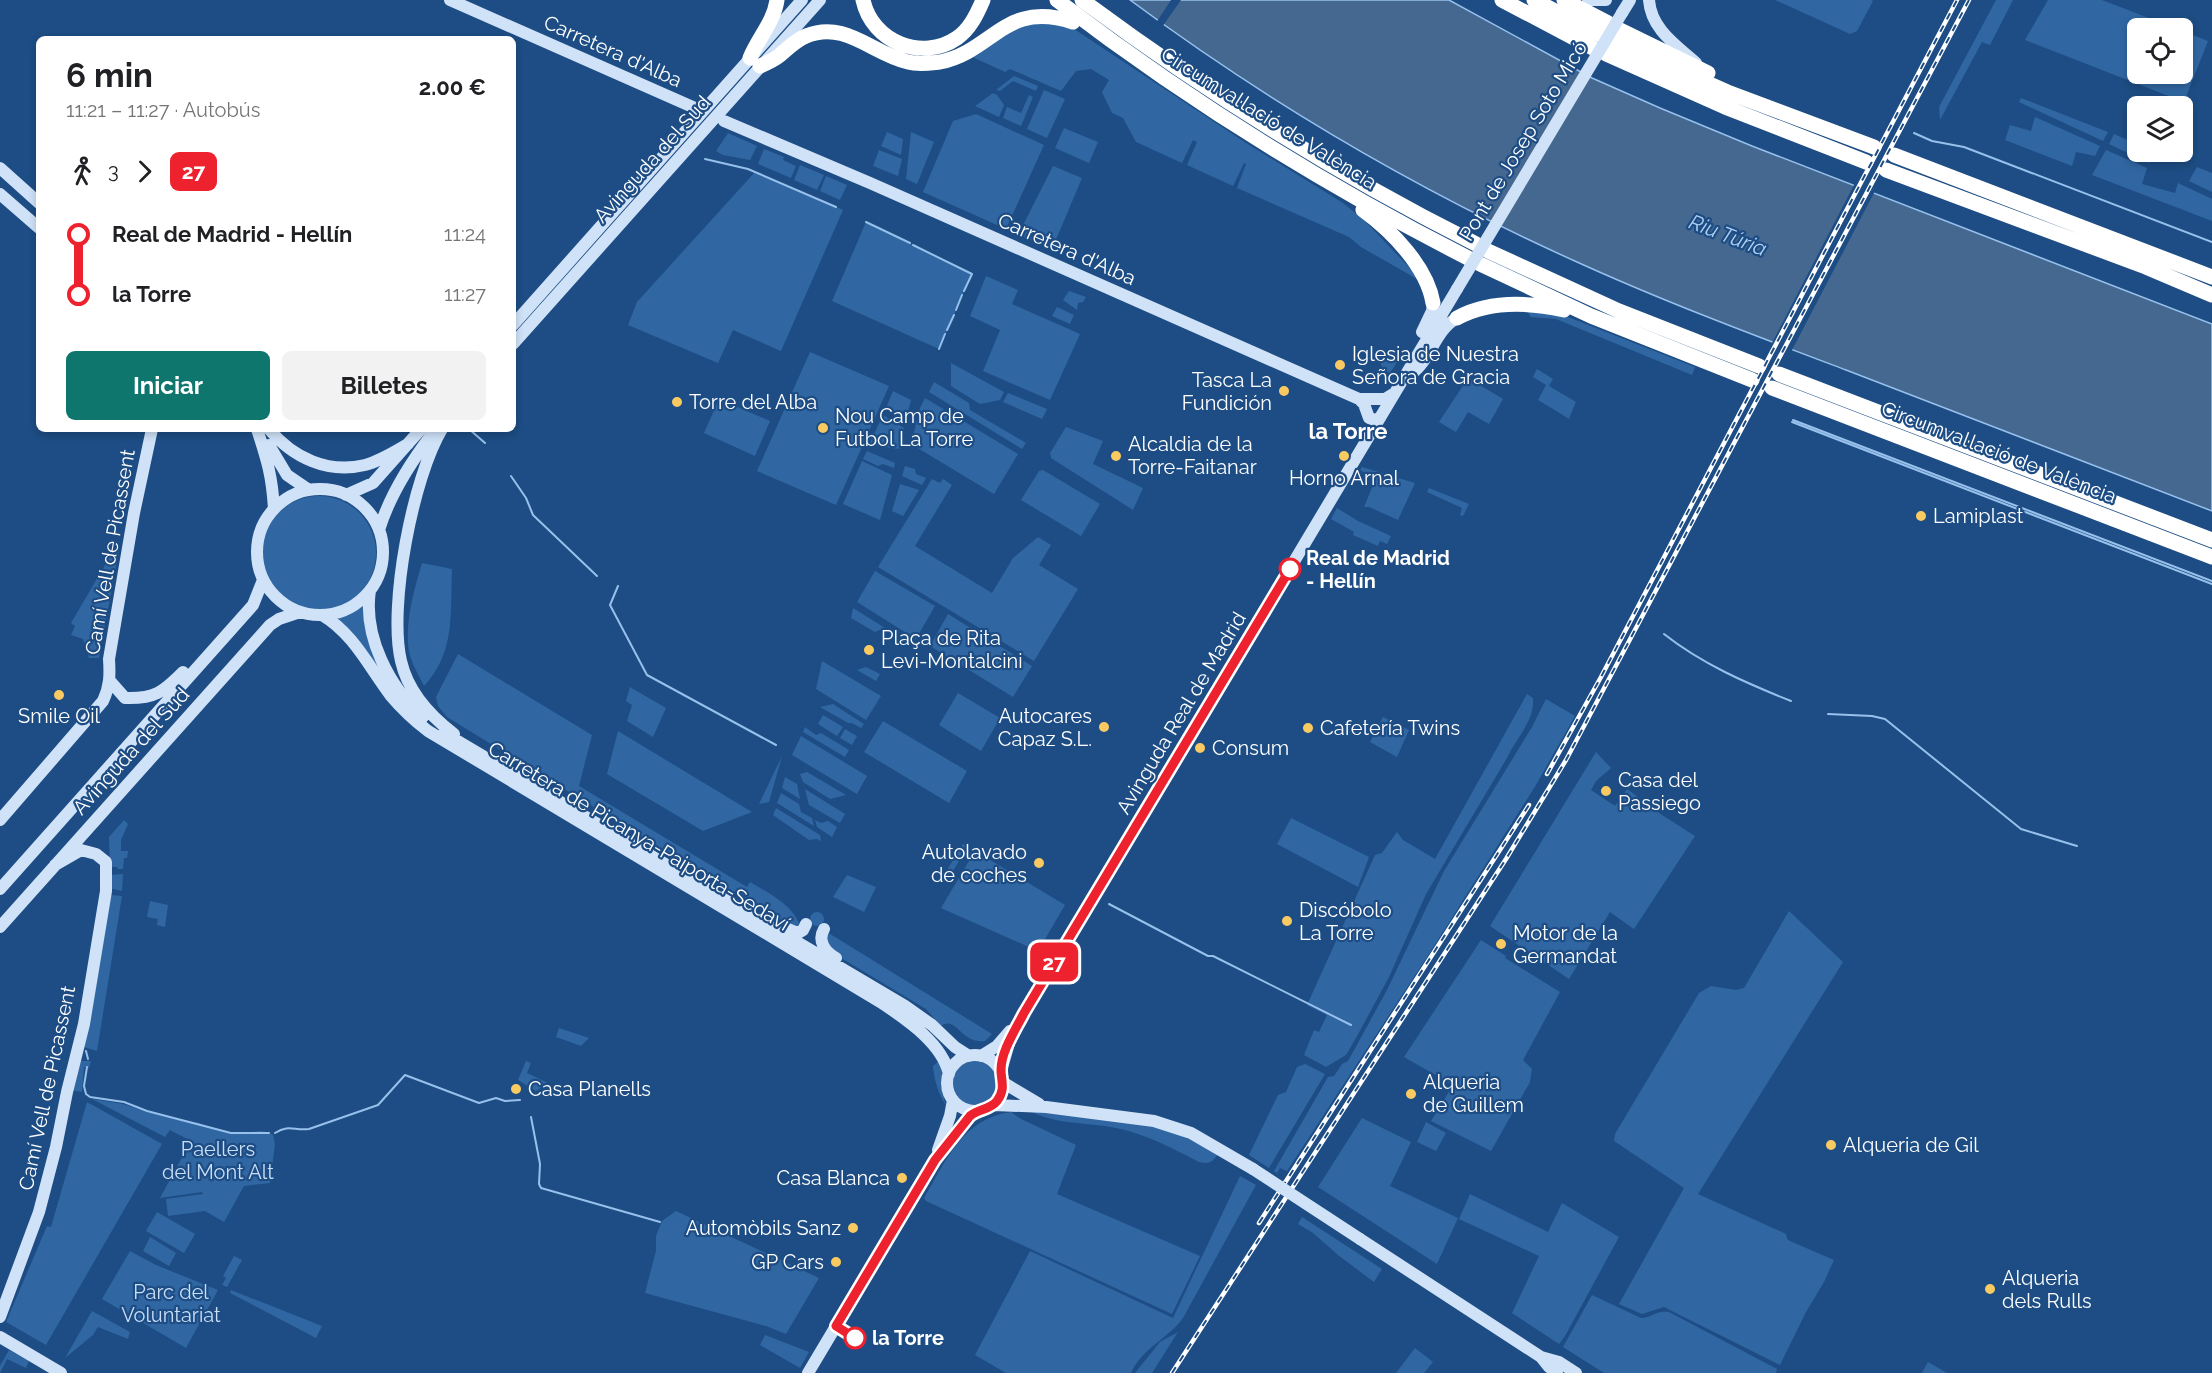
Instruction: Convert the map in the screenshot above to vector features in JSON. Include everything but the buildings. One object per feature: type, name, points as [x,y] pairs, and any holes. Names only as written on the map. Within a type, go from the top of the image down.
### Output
[{"type":"highway","points":[[777,0],[774,14],[756,42],[755,62],[779,56],[804,37],[830,32],[852,36],[909,63],[944,61],[966,50],[1006,18],[1026,10],[1050,11],[1062,15],[1087,31],[1106,38]]},
{"type":"highway","points":[[863,0],[868,16],[886,37],[913,48],[930,48],[944,45],[958,37],[969,27],[983,0]]},
{"type":"highway","name":"Circumval·lació de València","points":[[1057,0],[1106,38],[1264,144],[1341,190],[1478,254],[1759,366]]},
{"type":"highway","name":"Circumval·lació de València","points":[[1082,0],[1168,63],[1272,131],[1478,254],[1592,316],[1752,381]]},
{"type":"highway","points":[[1502,0],[1706,72],[1743,96]]},
{"type":"highway","points":[[1534,0],[1607,38],[1725,107],[1866,162]]},
{"type":"highway","points":[[1564,0],[1607,38],[1730,93],[1874,147]]},
{"type":"highway","points":[[1894,155],[2212,277]]},
{"type":"highway","points":[[1886,170],[2146,267],[2212,295]]},
{"type":"highway","points":[[1341,190],[1381,225],[1419,267],[1430,286],[1433,303]]},
{"type":"highway","points":[[2071,222],[2088,224],[2212,266]]},
{"type":"highway","points":[[2146,267],[2166,271],[2212,288]]},
{"type":"highway","points":[[1456,318],[1474,309],[1500,304],[1537,305],[1592,316]]},
{"type":"highway","name":"Circumval·lació de València","points":[[2212,540],[1775,381],[2212,556]]},
{"type":"main road","name":"Carretera d'Alba","points":[[450,0],[695,108]]},
{"type":"main road","name":"Avinguda del Sud","points":[[516,341],[755,62],[802,0]]},
{"type":"main road","name":"Avinguda del Sud","points":[[516,323],[755,62],[820,0]]},
{"type":"main road","points":[[1588,0],[1606,0]]},
{"type":"main road","name":"Pont de Josep Soto Micó","points":[[1397,388],[1630,0]]},
{"type":"main road","points":[[1648,0],[1650,15],[1660,31],[1706,72]]},
{"type":"main road","name":"Carretera d'Alba","points":[[724,121],[870,183],[1369,408]]},
{"type":"main road","points":[[0,168],[36,200]]},
{"type":"main road","points":[[0,194],[36,225]]},
{"type":"main road","points":[[1369,408],[1397,388],[1412,350],[1429,320],[1433,303]]},
{"type":"main road","points":[[1369,408],[1385,399],[1397,388],[1425,359],[1444,329],[1456,318]]},
{"type":"main road","name":"Avinguda Real de Madrid","points":[[1002,1077],[1009,1043],[1024,1013],[1371,432],[1369,408]]},
{"type":"main road","name":"Camí Vell de Picassent","points":[[103,701],[110,681],[109,659],[134,513],[151,432]]},
{"type":"main road","points":[[259,432],[273,482],[274,509]]},
{"type":"main road","points":[[260,432],[287,475],[309,490]]},
{"type":"main road","points":[[272,432],[302,458],[331,467],[365,465],[408,444]]},
{"type":"main road","points":[[346,495],[373,483],[418,432]]},
{"type":"main road","points":[[379,531],[385,511],[412,461],[434,432]]},
{"type":"main road","points":[[440,432],[433,444],[414,500],[402,569],[398,641],[401,661],[414,694],[436,720],[469,746]]},
{"type":"main road","points":[[309,490],[328,490],[346,495],[360,504],[371,516],[379,531],[383,551],[380,572],[370,590],[358,602],[343,611],[322,615],[300,612],[285,605],[263,580],[257,562],[257,543],[263,525],[274,509],[290,496],[309,490]]},
{"type":"main road","name":"Avinguda del Sud","points":[[0,889],[253,605],[263,580]]},
{"type":"main road","name":"Carretera de Picanya-Paiporta-Sedaví","points":[[370,590],[368,616],[384,665],[398,689],[428,721],[452,738],[905,1006],[932,1025],[955,1047],[975,1056]]},
{"type":"main road","name":"Avinguda del Sud","points":[[0,927],[270,625],[279,619],[300,612]]},
{"type":"main road","name":"Carretera de Picanya-Paiporta-Sedaví","points":[[322,615],[334,622],[350,637],[393,698],[428,731],[882,1003],[909,1022],[927,1039],[944,1061],[949,1074]]},
{"type":"main road","points":[[0,820],[103,701],[151,697],[164,691],[212,642],[233,627]]},
{"type":"main road","points":[[110,681],[125,698]]},
{"type":"main road","name":"Camí Vell de Picassent","points":[[1,1328],[39,1212],[56,1147],[84,1024],[106,891],[106,861],[96,854],[81,850],[56,865]]},
{"type":"main road","points":[[729,901],[748,906],[794,932],[803,930],[806,924]]},
{"type":"main road","points":[[824,929],[821,935],[822,944],[831,955],[911,1003],[932,1025]]},
{"type":"main road","name":"Avinguda Real de Madrid","points":[[975,1056],[1003,1040],[1024,1013]]},
{"type":"main road","points":[[1046,1107],[1016,1092],[989,1059],[975,1056],[953,1066],[949,1074],[947,1083],[953,1100],[959,1106],[975,1111],[994,1105],[1046,1107],[1154,1121],[1191,1133],[1360,1239],[1541,1357],[1559,1362],[1576,1373]]},
{"type":"main road","points":[[994,1105],[1003,1091],[1002,1077]]},
{"type":"main road","points":[[935,1160],[953,1100]]},
{"type":"main road","points":[[808,1373],[935,1160],[975,1111]]},
{"type":"main road","points":[[1,1328],[61,1373]]},
{"type":"main road","points":[[1541,1357],[1557,1373]]},
{"type":"green space","points":[[1775,0],[1873,1],[1857,31],[1850,34]]},
{"type":"green space","points":[[1996,0],[2013,0],[1990,45],[1982,42],[1940,120],[1939,107]]},
{"type":"green space","points":[[2048,0],[2102,0],[2149,18],[2127,18],[2127,80],[2025,40]]},
{"type":"green space","points":[[1009,22],[1065,23],[1246,143],[1343,203],[1364,220],[1424,283],[1361,247],[1349,237],[1237,188],[1246,164],[1244,163],[1233,186],[1187,165],[1197,142],[1193,140],[1182,163],[1136,142],[1123,118],[1112,113],[1102,92],[1109,80],[1091,69],[1076,71],[1061,91],[1010,69],[1005,72],[968,55]]},
{"type":"green space","points":[[2193,35],[2208,41],[2193,79]]},
{"type":"green space","points":[[1014,76],[1038,86],[1036,91],[1013,81],[1000,91],[996,90]]},
{"type":"green space","points":[[2138,84],[2191,84],[2186,96],[2169,96]]},
{"type":"green space","points":[[1044,90],[1065,99],[1047,138],[1027,129]]},
{"type":"green space","points":[[993,93],[1004,105],[999,117],[975,106]]},
{"type":"green space","points":[[1029,95],[1033,97],[1021,126],[1003,118],[1007,107],[1021,113]]},
{"type":"green space","points":[[2021,98],[2108,132],[2103,141],[2019,102]]},
{"type":"green space","points":[[976,114],[1044,145],[1006,229],[923,192],[953,121]]},
{"type":"green space","points":[[2035,117],[2100,146],[2095,156],[2076,152],[2072,166],[2005,140],[2010,125],[2031,131]]},
{"type":"green space","points":[[1064,128],[1098,142],[1089,163],[1055,148]]},
{"type":"green space","points":[[887,132],[903,139],[901,155],[881,146]]},
{"type":"green space","points":[[911,132],[934,142],[917,184],[906,179]]},
{"type":"green space","points":[[728,133],[757,146],[750,160],[723,155],[716,151]]},
{"type":"green space","points":[[2114,134],[2127,140],[2127,153],[2109,144]]},
{"type":"green space","points":[[764,149],[784,157],[783,160],[796,166],[791,178],[758,164]]},
{"type":"green space","points":[[879,150],[902,159],[898,176],[873,166]]},
{"type":"green space","points":[[2106,150],[2127,159],[2127,162],[2133,162],[2147,168],[2142,184],[2175,193],[2178,183],[2212,199],[2212,221],[2092,175]]},
{"type":"green space","points":[[800,165],[824,175],[817,190],[794,180]]},
{"type":"green space","points":[[1053,166],[1082,178],[1052,249],[1018,235]]},
{"type":"green space","points":[[2197,167],[2212,173],[2212,192],[2189,181]]},
{"type":"green space","points":[[755,172],[843,210],[781,351],[733,330],[718,363],[628,325],[637,302]]},
{"type":"green space","points":[[826,176],[847,185],[840,200],[820,191]]},
{"type":"green space","points":[[866,222],[972,274],[939,349],[832,301]]},
{"type":"green space","points":[[986,276],[1018,290],[1012,304],[1080,334],[1050,400],[983,371],[1000,330],[970,316]]},
{"type":"green space","points":[[1069,291],[1086,297],[1083,302],[1078,303],[1077,310],[1063,300]]},
{"type":"green space","points":[[1057,307],[1074,315],[1070,324],[1052,316]]},
{"type":"green space","points":[[1527,311],[1556,313],[1568,317],[1695,367],[1692,375],[1556,319],[1531,317]]},
{"type":"green space","name":"Nou Camp de Futbol La Torre","points":[[810,352],[889,386],[836,505],[757,471]]},
{"type":"green space","points":[[1380,353],[1397,362],[1390,373],[1381,365]]},
{"type":"green space","points":[[951,363],[1004,392],[1000,400],[980,404],[951,386]]},
{"type":"green space","points":[[1537,369],[1553,379],[1549,386],[1576,402],[1569,418],[1571,420],[1538,400],[1546,385],[1533,377]]},
{"type":"green space","points":[[1468,378],[1503,399],[1489,424],[1468,412],[1456,432],[1439,422]]},
{"type":"green space","points":[[934,382],[969,403],[970,410],[1026,443],[1022,449],[929,392]]},
{"type":"green space","points":[[893,391],[911,400],[907,416],[886,408]]},
{"type":"green space","points":[[1008,393],[1047,409],[1042,419],[1003,402]]},
{"type":"green space","points":[[925,398],[1018,454],[994,494],[911,444],[920,408]]},
{"type":"green space","points":[[719,399],[770,421],[755,456],[704,433]]},
{"type":"green space","points":[[883,415],[904,428],[899,449],[869,445]]},
{"type":"green space","points":[[1066,427],[1103,441],[1093,464],[1143,488],[1133,510],[1051,458],[1050,453]]},
{"type":"green space","points":[[867,451],[895,463],[894,468],[883,464],[878,466],[863,459]]},
{"type":"green space","points":[[862,461],[892,475],[880,520],[843,504]]},
{"type":"green space","points":[[905,466],[915,469],[916,474],[926,478],[922,485],[902,476]]},
{"type":"green space","points":[[1362,467],[1415,483],[1398,520],[1364,507],[1376,478],[1360,470]]},
{"type":"green space","points":[[1043,470],[1100,504],[1081,536],[1021,500],[1039,471]]},
{"type":"green space","points":[[932,479],[940,483],[943,479],[952,485],[915,546],[992,593],[1013,558],[1038,537],[1051,545],[1039,565],[1078,589],[1034,661],[878,567]]},
{"type":"green space","points":[[900,484],[919,490],[903,516],[892,511]]},
{"type":"green space","points":[[1429,488],[1469,504],[1463,516],[1460,515],[1462,508],[1427,492]]},
{"type":"green space","points":[[319,496],[341,500],[359,513],[372,531],[376,553],[372,575],[359,593],[341,606],[319,610],[297,606],[279,593],[266,575],[262,553],[266,531],[279,513],[297,500]]},
{"type":"green space","points":[[1337,508],[1358,521],[1391,536],[1387,544],[1380,541],[1378,546],[1353,535],[1354,532],[1331,519]]},
{"type":"green space","points":[[115,548],[119,550],[99,658],[89,658],[83,639],[71,635],[75,626],[71,623]]},
{"type":"green space","points":[[422,563],[452,569],[451,616],[446,645],[442,659],[424,686],[414,667],[408,645],[410,609]]},
{"type":"green space","points":[[875,571],[935,606],[916,639],[857,602]]},
{"type":"green space","points":[[364,607],[393,687],[339,621],[339,618]]},
{"type":"green space","points":[[853,608],[885,628],[875,632],[851,618]]},
{"type":"green space","points":[[948,614],[1032,666],[1013,697],[930,646]]},
{"type":"green space","points":[[458,654],[592,735],[579,786],[747,887],[750,882],[771,895],[795,916],[799,923],[797,927],[784,924],[447,717],[438,706],[436,697]]},
{"type":"green space","points":[[822,661],[881,696],[866,720],[816,689]]},
{"type":"green space","points":[[866,667],[880,674],[876,681],[857,670]]},
{"type":"green space","points":[[630,687],[666,708],[653,737],[627,721],[632,705],[626,701]]},
{"type":"green space","points":[[958,693],[1000,718],[981,751],[939,725]]},
{"type":"green space","points":[[1527,694],[1533,698],[1528,722],[1426,894],[1389,977],[1346,1055],[1326,1067],[1304,1055],[1314,1030],[1319,1032],[1327,1015],[1307,1005],[1375,855],[1382,853],[1397,832],[1403,840],[1435,859]]},
{"type":"green space","points":[[1546,699],[1575,716],[1536,785],[1287,1171],[1280,1168],[1277,1173],[1274,1171],[1328,1077],[1334,1076],[1342,1064],[1348,1061],[1387,990],[1444,871],[1532,727]]},
{"type":"green space","points":[[833,704],[864,724],[861,728],[848,723],[820,707]]},
{"type":"green space","points":[[823,715],[843,727],[837,736],[818,724]]},
{"type":"green space","points":[[1383,717],[1409,730],[1397,757],[1370,742]]},
{"type":"green space","points":[[883,721],[967,771],[949,803],[864,752]]},
{"type":"green space","points":[[805,727],[816,735],[821,733],[849,750],[845,757],[803,732]]},
{"type":"green space","points":[[845,729],[857,736],[852,745],[840,738]]},
{"type":"green space","points":[[618,731],[752,812],[703,831],[607,774]]},
{"type":"green space","points":[[801,736],[867,776],[857,794],[792,755]]},
{"type":"green space","points":[[1596,752],[1611,768],[1596,781],[1591,790],[1615,806],[1627,789],[1695,836],[1634,929],[1610,912],[1569,979],[1490,926]]},
{"type":"green space","points":[[782,756],[769,802],[759,804]]},
{"type":"green space","points":[[807,772],[846,795],[830,799],[803,782],[800,774]]},
{"type":"green space","points":[[785,777],[797,784],[800,799],[782,788]]},
{"type":"green space","points":[[805,789],[845,814],[840,823],[809,805]]},
{"type":"green space","points":[[781,793],[799,804],[801,812],[812,818],[814,826],[777,803]]},
{"type":"green space","points":[[776,808],[820,835],[821,841],[809,840],[773,815]]},
{"type":"green space","points":[[1291,818],[1369,857],[1358,887],[1277,844]]},
{"type":"green space","points":[[124,820],[128,824],[121,840],[121,851],[128,851],[127,858],[124,858],[123,869],[118,869],[110,867],[109,837]]},
{"type":"green space","points":[[815,820],[821,823],[828,821],[837,827],[832,837],[817,827]]},
{"type":"green space","points":[[963,844],[968,846],[950,876],[945,873]]},
{"type":"green space","points":[[975,851],[1065,905],[1038,951],[941,908]]},
{"type":"green space","points":[[123,874],[122,891],[109,888],[109,875]]},
{"type":"green space","points":[[847,875],[876,887],[864,912],[833,897]]},
{"type":"green space","points":[[110,895],[122,896],[97,1051],[84,1047]]},
{"type":"green space","points":[[150,901],[168,905],[165,927],[157,925],[158,919],[147,917]]},
{"type":"green space","points":[[1789,911],[1843,962],[1698,1194],[1786,1234],[1790,1241],[1834,1260],[1780,1365],[1664,1307],[1642,1314],[1619,1304],[1684,1188],[1614,1141],[1615,1134],[1699,993],[1711,986],[1736,990],[1744,988]]},
{"type":"green space","points":[[814,912],[820,912],[824,919],[820,926],[814,926],[810,922],[810,916]]},
{"type":"green space","points":[[827,932],[992,1034],[985,1041],[977,1041],[964,1035],[951,1024],[941,1026],[926,1009],[833,953],[824,936]]},
{"type":"green space","points":[[1481,940],[1506,956],[1505,958],[1560,992],[1523,1060],[1532,1069],[1530,1082],[1491,1151],[1431,1121],[1453,1085],[1404,1057]]},
{"type":"green space","points":[[559,1028],[589,1038],[581,1046],[556,1037]]},
{"type":"green space","points":[[79,1061],[91,1061],[89,1068],[84,1067],[82,1092],[71,1090]]},
{"type":"green space","points":[[526,1061],[531,1063],[527,1073],[548,1083],[536,1091],[518,1080]]},
{"type":"green space","points":[[939,1061],[942,1071],[941,1087],[946,1106],[937,1087],[933,1066]]},
{"type":"green space","points":[[975,1061],[984,1062],[991,1067],[996,1074],[996,1092],[991,1099],[984,1104],[975,1105],[966,1104],[959,1099],[954,1092],[953,1083],[954,1074],[959,1067],[966,1062]]},
{"type":"green space","points":[[1305,1064],[1325,1074],[1269,1168],[1249,1155],[1278,1095],[1286,1092],[1297,1067]]},
{"type":"green space","name":"Paellers del Mont Alt","points":[[92,1099],[123,1104],[233,1134],[267,1132],[273,1135],[275,1144],[270,1183],[244,1186],[224,1222],[205,1211],[168,1216],[166,1199],[203,1194],[202,1192],[160,1198],[191,1141],[170,1130],[165,1137]]},
{"type":"green space","points":[[87,1102],[162,1144],[46,1345],[6,1322],[47,1226],[51,1227]]},
{"type":"green space","points":[[1030,1111],[1124,1120],[1155,1126],[1218,1154],[1210,1162],[1199,1162],[1138,1134],[1105,1126],[1051,1119]]},
{"type":"green space","points":[[1011,1112],[1076,1145],[1057,1194],[1200,1256],[1172,1314],[926,1201],[924,1198],[940,1170],[968,1132],[994,1116]]},
{"type":"green space","points":[[1362,1118],[1411,1142],[1390,1186],[1458,1218],[1437,1264],[1318,1187]]},
{"type":"green space","points":[[1426,1122],[1446,1133],[1436,1151],[1417,1142]]},
{"type":"green space","points":[[1240,1176],[1256,1185],[1183,1318],[1142,1356],[1131,1373],[1006,1373],[975,1355],[1030,1251],[1173,1318]]},
{"type":"green space","points":[[1470,1194],[1548,1232],[1562,1203],[1619,1237],[1559,1344],[1512,1313],[1539,1256],[1459,1219]]},
{"type":"green space","points":[[676,1211],[819,1278],[786,1334],[766,1326],[645,1293],[656,1251],[656,1236],[662,1221]]},
{"type":"green space","points":[[157,1212],[195,1234],[184,1253],[146,1231]]},
{"type":"green space","points":[[1302,1217],[1382,1269],[1374,1282],[1313,1233],[1298,1224]]},
{"type":"green space","points":[[150,1237],[176,1253],[169,1266],[143,1251]]},
{"type":"green space","name":"Parc del Voluntariat","points":[[130,1251],[156,1265],[218,1290],[186,1348],[102,1299]]},
{"type":"green space","points":[[234,1256],[242,1260],[227,1287],[222,1285],[226,1278],[223,1276]]},
{"type":"green space","points":[[231,1290],[322,1326],[316,1338],[230,1293]]},
{"type":"green space","points":[[1592,1295],[1641,1318],[1669,1312],[1777,1369],[1776,1373],[1604,1373],[1563,1347]]},
{"type":"green space","points":[[92,1311],[130,1332],[128,1339],[98,1327],[93,1335],[65,1358]]},
{"type":"green space","points":[[1178,1332],[1152,1373],[1135,1373],[1160,1342]]},
{"type":"green space","points":[[765,1335],[809,1352],[800,1368],[760,1345]]},
{"type":"green space","points":[[1415,1348],[1433,1362],[1424,1373],[1396,1373]]},
{"type":"green space","points":[[9,1350],[29,1361],[26,1368],[7,1359],[0,1373],[0,1366]]},
{"type":"green space","points":[[1928,1362],[1947,1373],[1922,1373]]},
{"type":"water","name":"Riu Túria","points":[[1130,0],[1449,0],[1592,78],[1660,108],[1752,146],[2212,324],[2212,511],[1711,318],[1610,277],[1518,235],[1346,143],[1236,74]]},
{"type":"pier","points":[[1171,0],[1181,0],[1162,27],[1156,23]]},
{"type":"pier","points":[[1855,183],[1875,191],[1791,352],[1771,345]]},
{"type":"waterway","points":[[1914,133],[1932,141],[1964,147],[2212,242]]},
{"type":"waterway","points":[[705,159],[748,169],[836,207]]},
{"type":"waterway","points":[[866,222],[910,243]]},
{"type":"waterway","points":[[913,245],[972,274],[964,291]]},
{"type":"waterway","points":[[956,310],[962,295]]},
{"type":"waterway","points":[[947,330],[954,315]]},
{"type":"waterway","points":[[939,349],[945,334]]},
{"type":"waterway","points":[[1793,420],[2212,581]]},
{"type":"waterway","points":[[1792,422],[2212,584]]},
{"type":"waterway","points":[[472,432],[485,443]]},
{"type":"waterway","points":[[511,476],[526,498],[533,515],[597,576]]},
{"type":"waterway","points":[[618,586],[610,605],[647,675],[776,745]]},
{"type":"waterway","points":[[1664,634],[1709,664],[1791,701]]},
{"type":"waterway","points":[[1828,714],[1872,716],[1885,719],[2021,829],[2077,846]]},
{"type":"waterway","points":[[1109,904],[1208,956],[1213,956],[1351,1025]]},
{"type":"waterway","points":[[86,1051],[88,1059]]},
{"type":"waterway","points":[[87,1067],[84,1086],[86,1094],[90,1097],[124,1102],[147,1111],[231,1133],[269,1133]]},
{"type":"waterway","points":[[275,1133],[288,1128],[309,1129],[378,1105],[405,1075],[479,1103],[496,1098],[505,1101],[520,1100]]},
{"type":"waterway","points":[[531,1117],[540,1164],[539,1184],[541,1188],[660,1222]]},
{"type":"railway","points":[[1547,774],[1601,677],[1957,0]]},
{"type":"railway","points":[[1172,1373],[1506,859],[1566,760],[1969,0]]},
{"type":"railway","points":[[1259,1223],[1529,805]]},
{"type":"bus line","name":"27","points":[[855,1338],[836,1326],[935,1160],[975,1111],[982,1111],[994,1105],[999,1098],[1004,1083],[1000,1071],[1004,1056],[1024,1013],[1290,569]]},
{"type":"place","name":"Iglesia de Nuestra Señora de Gracia","points":[[1340,365]]},
{"type":"place","name":"Tasca La Fundición","points":[[1284,391]]},
{"type":"place","name":"Torre del Alba","points":[[677,402]]},
{"type":"place","name":"Nou Camp de Futbol La Torre","points":[[823,428]]},
{"type":"place","name":"Alcaldia de la Torre-Faitanar","points":[[1116,456]]},
{"type":"place","name":"Horno Arnal","points":[[1344,456]]},
{"type":"place","name":"Lamiplast","points":[[1921,516]]},
{"type":"place","name":"Real de Madrid - Hellín","points":[[1290,569]]},
{"type":"place","name":"Plaça de Rita Levi-Montalcini","points":[[869,650]]},
{"type":"place","name":"Smile Oil","points":[[59,695]]},
{"type":"place","name":"Autocares Capaz S.L.","points":[[1104,727]]},
{"type":"place","name":"Cafetería Twins","points":[[1308,728]]},
{"type":"place","name":"Consum","points":[[1200,748]]},
{"type":"place","name":"Casa del Passiego","points":[[1606,791]]},
{"type":"place","name":"Autolavado de coches","points":[[1039,863]]},
{"type":"place","name":"Discóbolo La Torre","points":[[1287,921]]},
{"type":"place","name":"Motor de la Germandat","points":[[1501,944]]},
{"type":"place","name":"Casa Planells","points":[[516,1089]]},
{"type":"place","name":"Alqueria de Guillem","points":[[1411,1094]]},
{"type":"place","name":"Alqueria de Gil","points":[[1831,1145]]},
{"type":"place","name":"Casa Blanca","points":[[902,1178]]},
{"type":"place","name":"Automòbils Sanz","points":[[853,1228]]},
{"type":"place","name":"GP Cars","points":[[836,1262]]},
{"type":"place","name":"Alqueria dels Rulls","points":[[1990,1289]]},
{"type":"place","name":"la Torre","points":[[855,1338]]},
{"type":"district","name":"la Torre","points":[[1348,431]]}]
